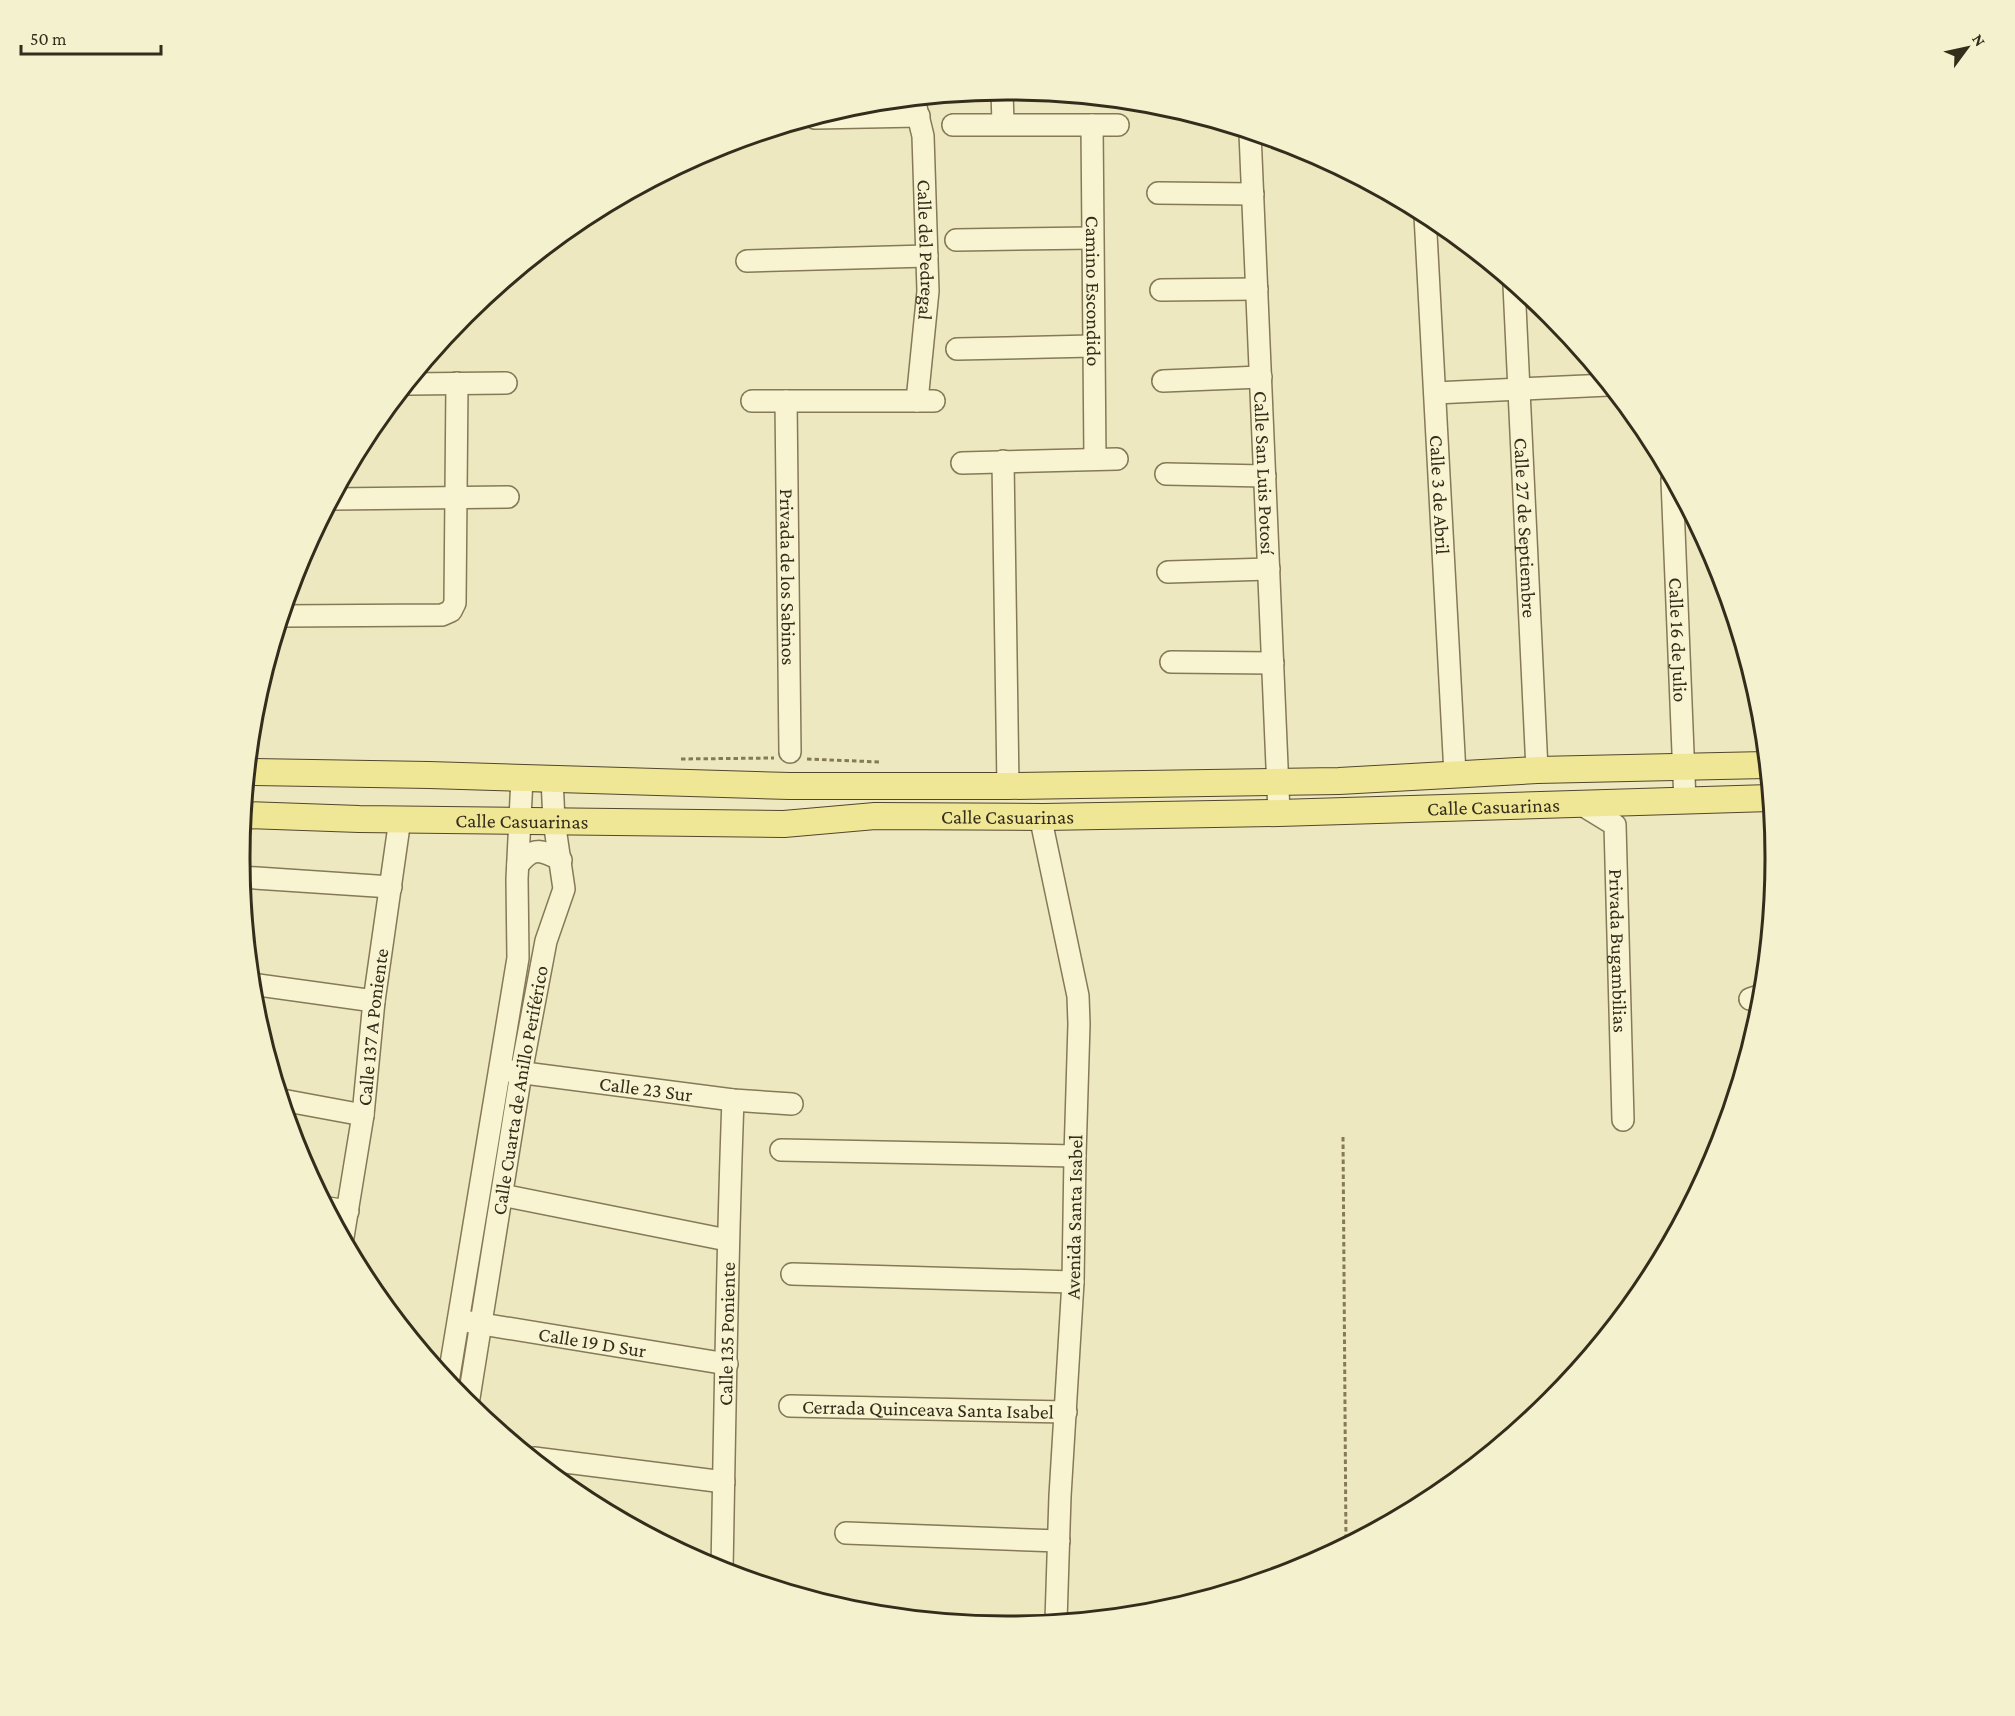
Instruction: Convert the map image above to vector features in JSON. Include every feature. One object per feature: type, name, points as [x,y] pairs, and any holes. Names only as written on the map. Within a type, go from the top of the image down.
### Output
[{"type":"main road","name":"Calle Casuarinas","points":[[255,772],[790,786],[1008,786],[1339,781],[1538,770],[1760,765]]},
{"type":"main road","name":"Calle Casuarinas","points":[[252,815],[554,822],[784,824],[875,816],[1043,817],[1279,813],[1762,798]]},
{"type":"street","points":[[1002,100],[1003,124]]},
{"type":"street","points":[[893,110],[917,107]]},
{"type":"street","name":"Calle del Pedregal","points":[[786,401],[926,401],[927,256],[923,136],[917,107]]},
{"type":"street","points":[[953,125],[1118,125]]},
{"type":"street","name":"Camino Escondido","points":[[1092,125],[1092,346],[1095,459]]},
{"type":"street","name":"Calle San Luis Potosí","points":[[1250,141],[1279,813]]},
{"type":"street","points":[[1158,193],[1253,194]]},
{"type":"street","name":"Calle 3 de Abril","points":[[1426,227],[1455,774]]},
{"type":"street","points":[[956,240],[1092,238]]},
{"type":"street","points":[[747,261],[927,256]]},
{"type":"street","points":[[1161,290],[1257,289]]},
{"type":"street","name":"Calle 27 de Septiembre","points":[[1514,295],[1538,770]]},
{"type":"street","points":[[957,349],[1092,346]]},
{"type":"street","points":[[1163,381],[1261,377]]},
{"type":"street","points":[[290,616],[442,615],[451,611],[455,603],[457,383]]},
{"type":"street","points":[[418,384],[506,383]]},
{"type":"street","points":[[1435,393],[1598,385]]},
{"type":"street","points":[[752,401],[786,401]]},
{"type":"street","name":"Privada de los Sabinos","points":[[786,401],[790,752]]},
{"type":"street","points":[[962,463],[1117,459]]},
{"type":"street","points":[[1002,461],[1008,786]]},
{"type":"street","points":[[1166,474],[1265,476]]},
{"type":"street","name":"Calle 16 de Julio","points":[[1673,495],[1685,802]]},
{"type":"street","points":[[341,499],[508,497]]},
{"type":"street","points":[[1168,572],[1269,569]]},
{"type":"street","points":[[1171,662],[1273,663]]},
{"type":"street","name":"Calle Cuarta de Anillo Periférico","points":[[450,1370],[518,958],[517,894],[522,778]]},
{"type":"street","name":"Calle Cuarta de Anillo Periférico","points":[[470,1392],[546,941],[564,888],[554,822],[552,779]]},
{"type":"street","name":"Privada Bugambilias","points":[[1579,803],[1615,825],[1623,1120]]},
{"type":"street","name":"Avenida Santa Isabel","points":[[1043,817],[1042,825],[1078,996],[1079,1024],[1073,1282],[1056,1614]]},
{"type":"street","name":"Calle 137 A Poniente","points":[[338,1210],[363,1115],[374,1001],[400,819]]},
{"type":"street","points":[[519,865],[527,855],[534,851],[548,853],[561,860]]},
{"type":"street","points":[[251,878],[391,887]]},
{"type":"street","points":[[517,894],[523,906],[538,914],[546,913],[558,906]]},
{"type":"street","points":[[261,985],[374,1001]]},
{"type":"street","name":"Calle 23 Sur","points":[[499,1070],[733,1100],[792,1104]]},
{"type":"street","name":"Calle 135 Poniente","points":[[722,1560],[733,1100]]},
{"type":"street","points":[[290,1102],[363,1115]]},
{"type":"street","points":[[781,1150],[1075,1156]]},
{"type":"street","points":[[502,1195],[728,1240]]},
{"type":"street","points":[[792,1274],[1073,1282]]},
{"type":"street","name":"Calle 19 D Sur","points":[[459,1320],[727,1364]]},
{"type":"street","name":"Cerrada Quinceava Santa Isabel","points":[[790,1406],[1066,1412]]},
{"type":"street","points":[[547,1460],[724,1482]]},
{"type":"street","points":[[846,1533],[1059,1541]]},
{"type":"path","points":[[1343,1137],[1346,1535]]}]
